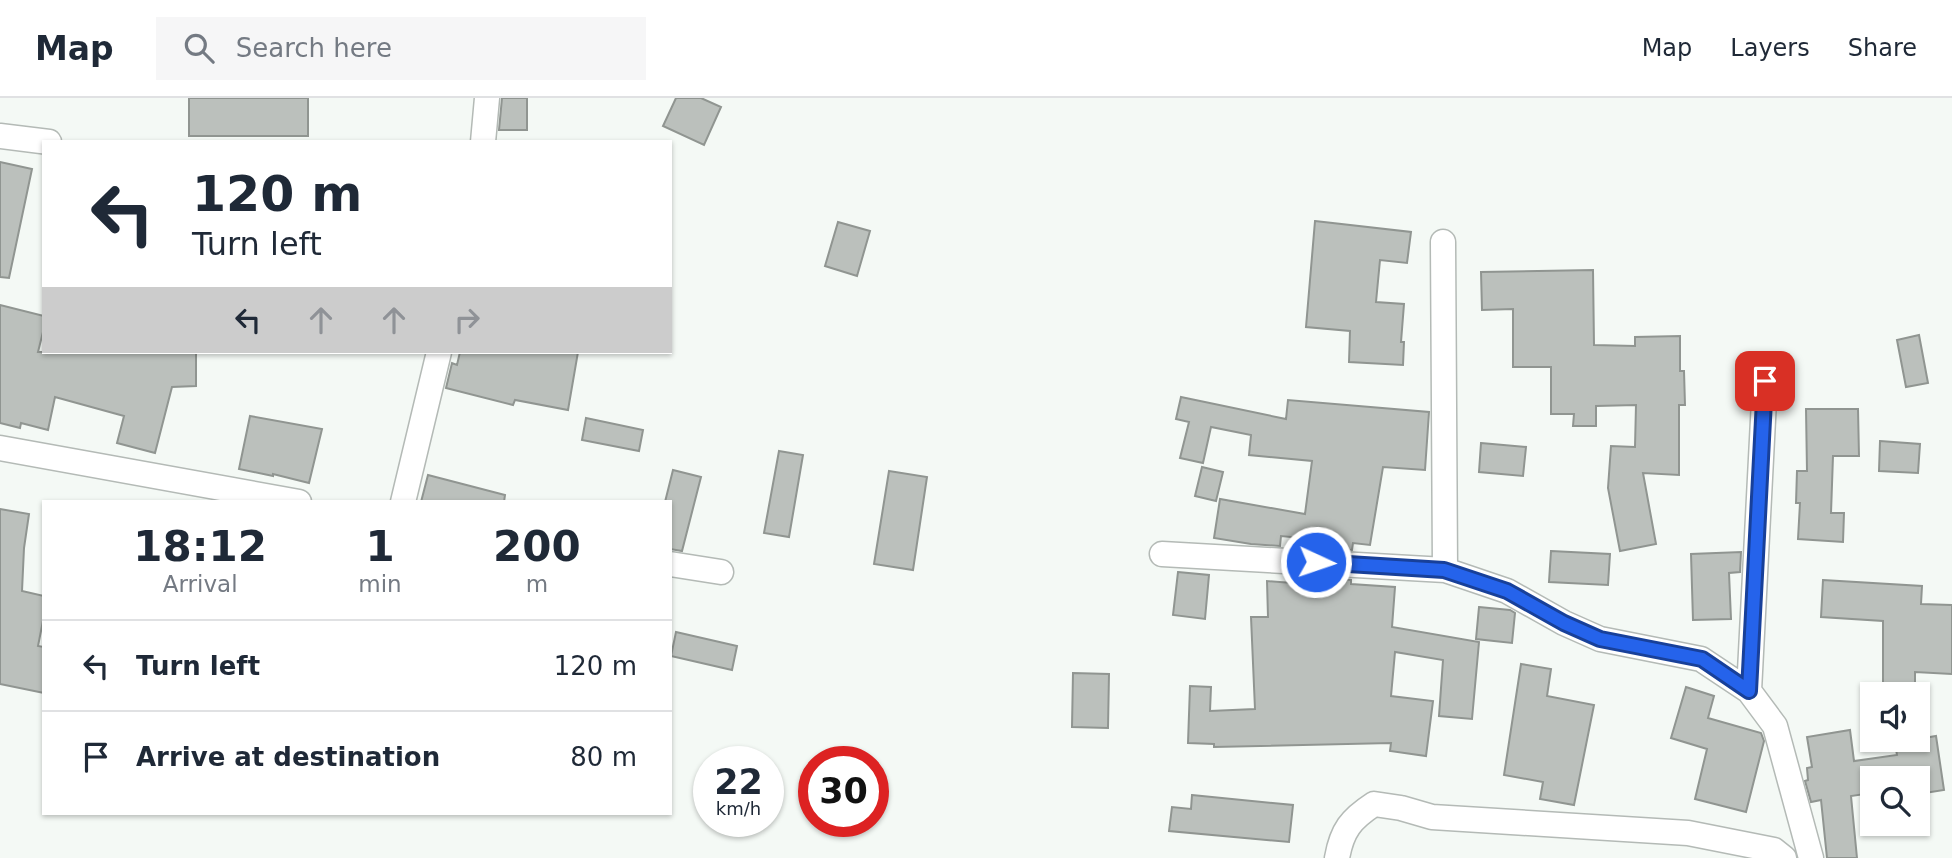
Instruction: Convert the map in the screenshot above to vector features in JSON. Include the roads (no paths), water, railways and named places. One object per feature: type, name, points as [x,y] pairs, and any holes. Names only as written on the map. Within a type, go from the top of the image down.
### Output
[{"type":"street","points":[[483,140],[486,98]]},
{"type":"street","points":[[0,136],[42,141]]},
{"type":"street","points":[[1443,242],[1444,570]]},
{"type":"street","points":[[403,500],[439,354]]},
{"type":"street","points":[[1749,691],[1765,381]]},
{"type":"street","points":[[0,448],[286,500]]},
{"type":"street","points":[[1162,554],[1444,570],[1507,591],[1564,623],[1600,639],[1702,659],[1749,691],[1775,726],[1811,858]]},
{"type":"street","points":[[672,564],[721,572]]},
{"type":"street","points":[[1337,858],[1340,841],[1353,818],[1374,804],[1432,817],[1688,833],[1774,850],[1784,858]]}]
